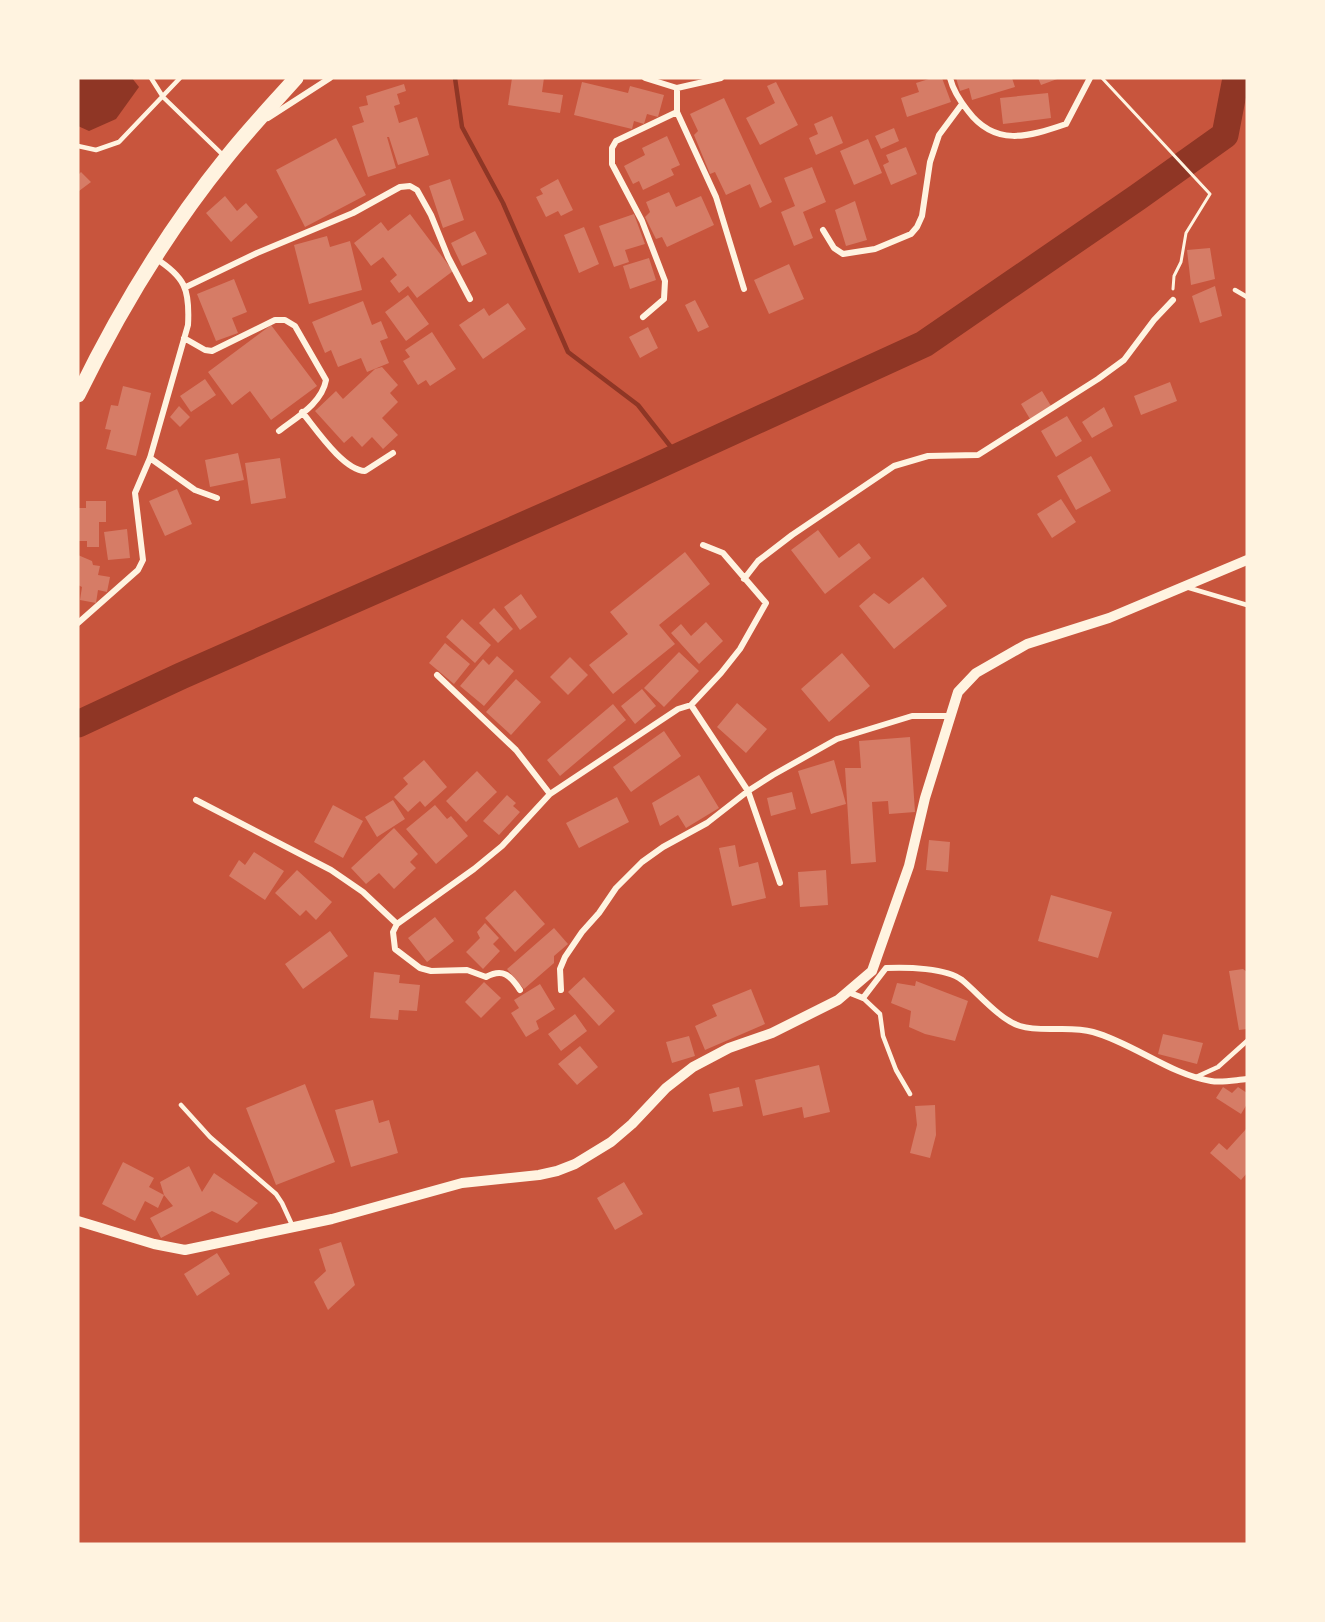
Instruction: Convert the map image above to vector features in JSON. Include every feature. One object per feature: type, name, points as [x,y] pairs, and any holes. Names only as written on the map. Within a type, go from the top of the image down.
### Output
[{"type":"main road","points":[[78,395],[118,316],[154,258],[226,158],[296,78]]},
{"type":"street","points":[[255,124],[288,106],[330,78]]},
{"type":"street","points":[[645,78],[677,88],[721,78]]},
{"type":"street","points":[[950,78],[962,104],[979,124],[995,135],[1005,136],[1040,133],[1066,124],[1090,78]]},
{"type":"street","points":[[677,88],[677,112],[716,197],[744,289]]},
{"type":"street","points":[[823,230],[834,248],[843,254],[875,249],[911,234],[922,216],[930,162],[939,135],[962,104]]},
{"type":"street","points":[[644,317],[664,299],[665,282],[642,221],[612,164],[612,148],[616,141],[677,112]]},
{"type":"street","points":[[186,287],[257,253],[353,213],[400,187],[410,186],[417,190],[431,215],[448,257],[470,299]]},
{"type":"street","points":[[78,623],[138,570],[143,561],[135,493],[150,458],[189,313],[186,287],[173,269],[154,258]]},
{"type":"street","points":[[744,579],[758,561],[792,535],[894,466],[928,456],[978,455],[1098,379],[1124,360],[1154,320],[1173,300]]},
{"type":"street","points":[[184,338],[205,350],[212,351],[275,320],[285,320],[295,326],[326,380],[318,399],[279,431]]},
{"type":"street","points":[[302,412],[342,459],[356,469],[365,471],[393,453]]},
{"type":"street","points":[[150,458],[195,490],[218,498]]},
{"type":"street","points":[[520,990],[502,972],[486,976],[467,970],[431,971],[420,968],[395,949],[393,932],[397,924],[447,890],[502,846],[550,794],[678,709],[692,705],[722,673],[740,649],[766,603],[723,553],[703,544]]},
{"type":"street","points":[[78,1221],[154,1244],[185,1250],[332,1219],[462,1183],[557,1172],[575,1164],[611,1142],[632,1124],[666,1088],[693,1067],[729,1048],[772,1033],[838,1000],[872,971],[909,866],[925,798],[958,692],[976,673],[1027,644],[1109,618],[1247,560]]},
{"type":"street","points":[[437,675],[516,750],[550,794]]},
{"type":"street","points":[[692,705],[748,791],[780,883]]},
{"type":"street","points":[[561,990],[560,969],[565,957],[582,932],[630,873],[663,847],[707,824],[748,791],[837,739],[912,716],[951,716]]},
{"type":"street","points":[[196,800],[331,870],[363,892],[397,924]]},
{"type":"street","points":[[848,992],[863,998],[886,968],[935,971],[960,978],[993,1008],[1019,1026],[1091,1031],[1116,1039],[1193,1078],[1213,1082],[1247,1078]]},
{"type":"lane","points":[[151,78],[163,97],[226,158]]},
{"type":"lane","points":[[78,146],[96,150],[119,142],[180,78]]},
{"type":"lane","points":[[1235,290],[1247,297]]},
{"type":"lane","points":[[1183,587],[1247,605]]},
{"type":"lane","points":[[863,998],[880,1014],[884,1036],[894,1064],[910,1094]]},
{"type":"lane","points":[[1193,1078],[1218,1067],[1247,1041]]},
{"type":"lane","points":[[181,1105],[210,1137],[276,1194],[293,1227]]},
{"type":"path","points":[[1102,78],[1210,195],[1186,233],[1181,261],[1174,276],[1173,300]]},
{"type":"shaded area","points":[[78,78],[132,78],[139,87],[116,119],[89,131],[78,126]]},
{"type":"building","points":[[512,78],[544,78],[542,92],[563,95],[560,113],[508,105]]},
{"type":"building","points":[[932,78],[942,78],[951,102],[907,117],[901,98],[919,92],[916,83]]},
{"type":"building","points":[[956,78],[1012,78],[1015,87],[972,100],[969,88],[960,91]]},
{"type":"building","points":[[1038,78],[1060,78],[1041,85]]},
{"type":"building","points":[[582,82],[628,93],[630,86],[664,95],[658,117],[647,114],[644,124],[634,121],[632,129],[574,115]]},
{"type":"building","points":[[776,82],[798,125],[760,145],[746,118],[775,103],[767,86]]},
{"type":"building","points":[[404,84],[406,91],[397,94],[400,104],[394,106],[399,123],[417,117],[429,155],[398,165],[389,137],[387,137],[396,168],[368,177],[352,126],[364,122],[359,107],[368,105],[366,96]]},
{"type":"building","points":[[1048,93],[1051,118],[1003,124],[1000,98]]},
{"type":"building","points":[[724,98],[772,202],[760,208],[750,184],[726,195],[715,172],[710,174],[694,135],[698,131],[690,114]]},
{"type":"building","points":[[832,116],[843,143],[816,155],[809,138],[818,134],[814,124]]},
{"type":"building","points":[[894,128],[899,141],[881,149],[875,136]]},
{"type":"building","points":[[667,136],[680,165],[671,169],[674,175],[643,190],[639,181],[633,184],[624,166],[645,155],[642,148]]},
{"type":"building","points":[[336,138],[366,195],[305,227],[276,170]]},
{"type":"building","points":[[868,139],[882,173],[854,185],[840,151]]},
{"type":"building","points":[[906,147],[917,174],[891,185],[883,165],[889,162],[886,155]]},
{"type":"building","points":[[812,167],[826,202],[803,212],[813,238],[794,246],[781,212],[795,206],[784,178]]},
{"type":"building","points":[[81,172],[91,182],[79,191],[78,175]]},
{"type":"building","points":[[450,179],[464,220],[443,228],[429,186]]},
{"type":"building","points":[[558,179],[573,210],[561,216],[558,211],[546,217],[536,197],[543,194],[540,189]]},
{"type":"building","points":[[669,192],[676,207],[701,196],[714,225],[667,247],[662,237],[656,239],[645,217],[650,212],[646,202]]},
{"type":"building","points":[[225,196],[237,211],[246,203],[258,217],[231,242],[206,213]]},
{"type":"building","points":[[855,201],[867,240],[846,246],[835,210]]},
{"type":"building","points":[[410,214],[453,271],[417,298],[408,286],[399,293],[390,281],[397,275],[383,257],[371,266],[354,243],[381,222],[388,231]]},
{"type":"building","points":[[634,214],[645,244],[625,250],[629,262],[614,267],[599,226]]},
{"type":"building","points":[[584,227],[599,264],[579,273],[564,235]]},
{"type":"building","points":[[475,231],[487,254],[462,266],[451,243]]},
{"type":"building","points":[[327,236],[330,247],[350,241],[362,290],[309,304],[294,245]]},
{"type":"building","points":[[1210,248],[1215,279],[1191,285],[1187,250]]},
{"type":"building","points":[[649,258],[656,280],[630,289],[623,266]]},
{"type":"building","points":[[789,264],[804,299],[769,314],[754,280]]},
{"type":"building","points":[[234,279],[247,312],[232,318],[238,333],[216,341],[197,294]]},
{"type":"building","points":[[1215,286],[1222,316],[1200,323],[1192,296]]},
{"type":"building","points":[[408,295],[429,324],[406,341],[385,312]]},
{"type":"building","points":[[695,300],[709,327],[698,332],[685,305]]},
{"type":"building","points":[[363,301],[372,325],[381,321],[388,338],[380,341],[389,363],[367,372],[361,358],[338,367],[331,350],[325,353],[312,322]]},
{"type":"building","points":[[508,303],[526,329],[483,359],[459,325],[484,308],[489,316]]},
{"type":"building","points":[[271,325],[317,386],[271,420],[250,391],[232,405],[208,372]]},
{"type":"building","points":[[648,327],[658,348],[640,358],[629,337]]},
{"type":"building","points":[[432,332],[456,369],[430,386],[426,380],[418,385],[403,361],[410,357],[405,350]]},
{"type":"building","points":[[382,367],[398,385],[390,393],[398,402],[382,418],[398,435],[383,449],[372,437],[362,447],[352,436],[344,443],[315,411],[336,391],[343,399],[375,369]]},
{"type":"building","points":[[205,379],[216,395],[191,412],[180,396]]},
{"type":"building","points":[[1170,382],[1177,401],[1141,415],[1134,396]]},
{"type":"building","points":[[123,386],[151,393],[136,456],[106,449],[111,430],[105,429],[111,405],[118,406]]},
{"type":"building","points":[[1042,391],[1051,406],[1030,419],[1021,404]]},
{"type":"building","points":[[179,406],[190,417],[180,427],[170,417]]},
{"type":"building","points":[[1104,407],[1113,426],[1092,438],[1082,422]]},
{"type":"building","points":[[1067,416],[1082,441],[1056,457],[1041,431]]},
{"type":"building","points":[[238,453],[244,480],[210,487],[205,460]]},
{"type":"building","points":[[1091,456],[1111,491],[1076,510],[1057,476]]},
{"type":"building","points":[[280,458],[286,498],[251,504],[245,463]]},
{"type":"building","points":[[177,489],[192,524],[165,536],[149,501]]},
{"type":"building","points":[[1061,499],[1076,522],[1052,538],[1037,514]]},
{"type":"building","points":[[86,501],[106,501],[106,522],[99,522],[99,547],[87,547],[87,541],[78,541],[78,508],[86,508]]},
{"type":"building","points":[[127,529],[130,558],[108,560],[104,532]]},
{"type":"building","points":[[818,530],[839,558],[859,543],[871,558],[825,594],[791,550]]},
{"type":"building","points":[[685,552],[710,584],[659,625],[675,644],[613,694],[589,665],[628,634],[610,612]]},
{"type":"building","points":[[78,555],[92,561],[93,565],[100,566],[98,575],[110,577],[107,592],[98,590],[96,603],[80,600],[82,587],[78,585]]},
{"type":"building","points":[[923,577],[947,606],[894,649],[859,606],[874,593],[889,604]]},
{"type":"building","points":[[521,594],[537,617],[520,630],[504,607]]},
{"type":"building","points":[[494,608],[513,629],[498,643],[479,623]]},
{"type":"building","points":[[462,619],[491,645],[475,663],[446,637]]},
{"type":"building","points":[[706,622],[723,641],[699,664],[671,633],[681,624],[691,636]]},
{"type":"building","points":[[445,643],[470,664],[454,684],[429,663]]},
{"type":"building","points":[[679,652],[699,671],[664,707],[644,688]]},
{"type":"building","points":[[842,653],[870,686],[829,722],[801,689]]},
{"type":"building","points":[[497,656],[514,671],[484,706],[460,686],[483,659],[489,665]]},
{"type":"building","points":[[570,657],[588,675],[568,695],[550,677]]},
{"type":"building","points":[[516,679],[541,702],[511,735],[486,712]]},
{"type":"building","points":[[642,689],[656,706],[635,724],[621,706]]},
{"type":"building","points":[[737,703],[767,729],[746,753],[717,727]]},
{"type":"building","points":[[613,704],[626,720],[560,776],[547,760]]},
{"type":"building","points":[[664,731],[681,756],[631,792],[613,767]]},
{"type":"building","points":[[910,737],[915,812],[889,814],[888,801],[872,802],[876,862],[851,864],[845,768],[861,768],[859,741]]},
{"type":"building","points":[[424,760],[447,787],[425,807],[420,801],[408,812],[394,797],[408,784],[403,778]]},
{"type":"building","points":[[834,760],[846,804],[811,814],[798,771]]},
{"type":"building","points":[[477,771],[497,792],[466,822],[446,801]]},
{"type":"building","points":[[699,775],[719,808],[686,828],[678,815],[660,826],[652,803]]},
{"type":"building","points":[[792,792],[796,809],[771,816],[767,798]]},
{"type":"building","points":[[507,795],[516,803],[513,806],[520,812],[499,835],[483,821]]},
{"type":"building","points":[[617,797],[629,822],[579,848],[566,823]]},
{"type":"building","points":[[393,800],[405,819],[377,837],[365,817]]},
{"type":"building","points":[[333,805],[363,821],[343,858],[314,842]]},
{"type":"building","points":[[435,805],[447,819],[451,816],[468,836],[436,864],[406,829]]},
{"type":"building","points":[[394,828],[418,854],[410,862],[416,868],[394,889],[379,873],[366,884],[351,868]]},
{"type":"building","points":[[929,840],[950,842],[948,872],[926,870]]},
{"type":"building","points":[[735,845],[739,867],[758,862],[766,898],[732,906],[719,848]]},
{"type":"building","points":[[254,852],[284,871],[265,900],[229,876],[239,860],[245,865]]},
{"type":"building","points":[[297,870],[332,902],[316,920],[306,910],[300,916],[275,893]]},
{"type":"building","points":[[826,870],[828,905],[800,907],[798,872]]},
{"type":"building","points":[[515,890],[545,924],[515,952],[485,918]]},
{"type":"building","points":[[1051,895],[1112,912],[1098,958],[1038,941]]},
{"type":"building","points":[[435,917],[454,941],[427,962],[408,938]]},
{"type":"building","points":[[485,923],[499,938],[493,944],[500,951],[483,969],[466,952],[480,938],[477,932]]},
{"type":"building","points":[[554,928],[568,944],[554,956],[554,963],[524,989],[507,969]]},
{"type":"building","points":[[330,931],[348,956],[303,989],[285,964]]},
{"type":"building","points":[[1243,969],[1247,972],[1247,1029],[1239,1030],[1229,971]]},
{"type":"building","points":[[374,972],[400,975],[399,983],[420,985],[417,1011],[399,1010],[398,1020],[370,1018]]},
{"type":"building","points":[[584,977],[615,1011],[599,1026],[568,992]]},
{"type":"building","points":[[916,981],[968,1001],[955,1041],[925,1034],[909,1027],[911,1011],[891,1003],[897,983],[915,986]]},
{"type":"building","points":[[484,982],[501,998],[481,1018],[465,1002]]},
{"type":"building","points":[[540,984],[555,1009],[536,1021],[539,1029],[526,1037],[511,1013],[519,1008],[514,1000]]},
{"type":"building","points":[[751,989],[765,1024],[705,1050],[695,1026],[717,1016],[712,1005]]},
{"type":"building","points":[[575,1014],[587,1031],[561,1051],[548,1034]]},
{"type":"building","points":[[1163,1034],[1203,1043],[1197,1064],[1158,1054]]},
{"type":"building","points":[[689,1036],[695,1056],[672,1063],[666,1042]]},
{"type":"building","points":[[580,1046],[598,1067],[577,1085],[558,1064]]},
{"type":"building","points":[[819,1065],[830,1112],[804,1118],[802,1107],[763,1116],[755,1080]]},
{"type":"building","points":[[305,1084],[335,1162],[276,1185],[246,1108]]},
{"type":"building","points":[[739,1087],[743,1106],[713,1112],[709,1094]]},
{"type":"building","points":[[1223,1087],[1232,1093],[1238,1087],[1247,1093],[1247,1104],[1241,1114],[1216,1098]]},
{"type":"building","points":[[373,1100],[379,1123],[389,1120],[398,1153],[351,1167],[335,1110]]},
{"type":"building","points":[[935,1105],[936,1135],[930,1158],[910,1153],[917,1125],[915,1106]]},
{"type":"building","points":[[1247,1128],[1247,1173],[1241,1180],[1210,1153],[1219,1143],[1227,1150]]},
{"type":"building","points":[[123,1162],[154,1178],[149,1187],[164,1195],[158,1208],[145,1201],[135,1221],[102,1204]]},
{"type":"building","points":[[189,1166],[202,1192],[214,1173],[258,1203],[237,1223],[212,1211],[161,1238],[150,1218],[173,1206],[164,1195],[160,1182]]},
{"type":"building","points":[[624,1182],[643,1214],[615,1230],[597,1198]]},
{"type":"building","points":[[341,1242],[355,1285],[328,1310],[314,1282],[326,1271],[319,1249]]},
{"type":"building","points":[[217,1253],[230,1274],[197,1296],[184,1274]]},
{"type":"waterway","points":[[455,78],[462,127],[503,203],[568,352],[638,405],[678,456]]},
{"type":"waterway","points":[[78,724],[181,676],[642,473],[924,344],[1225,135],[1236,78]]}]
